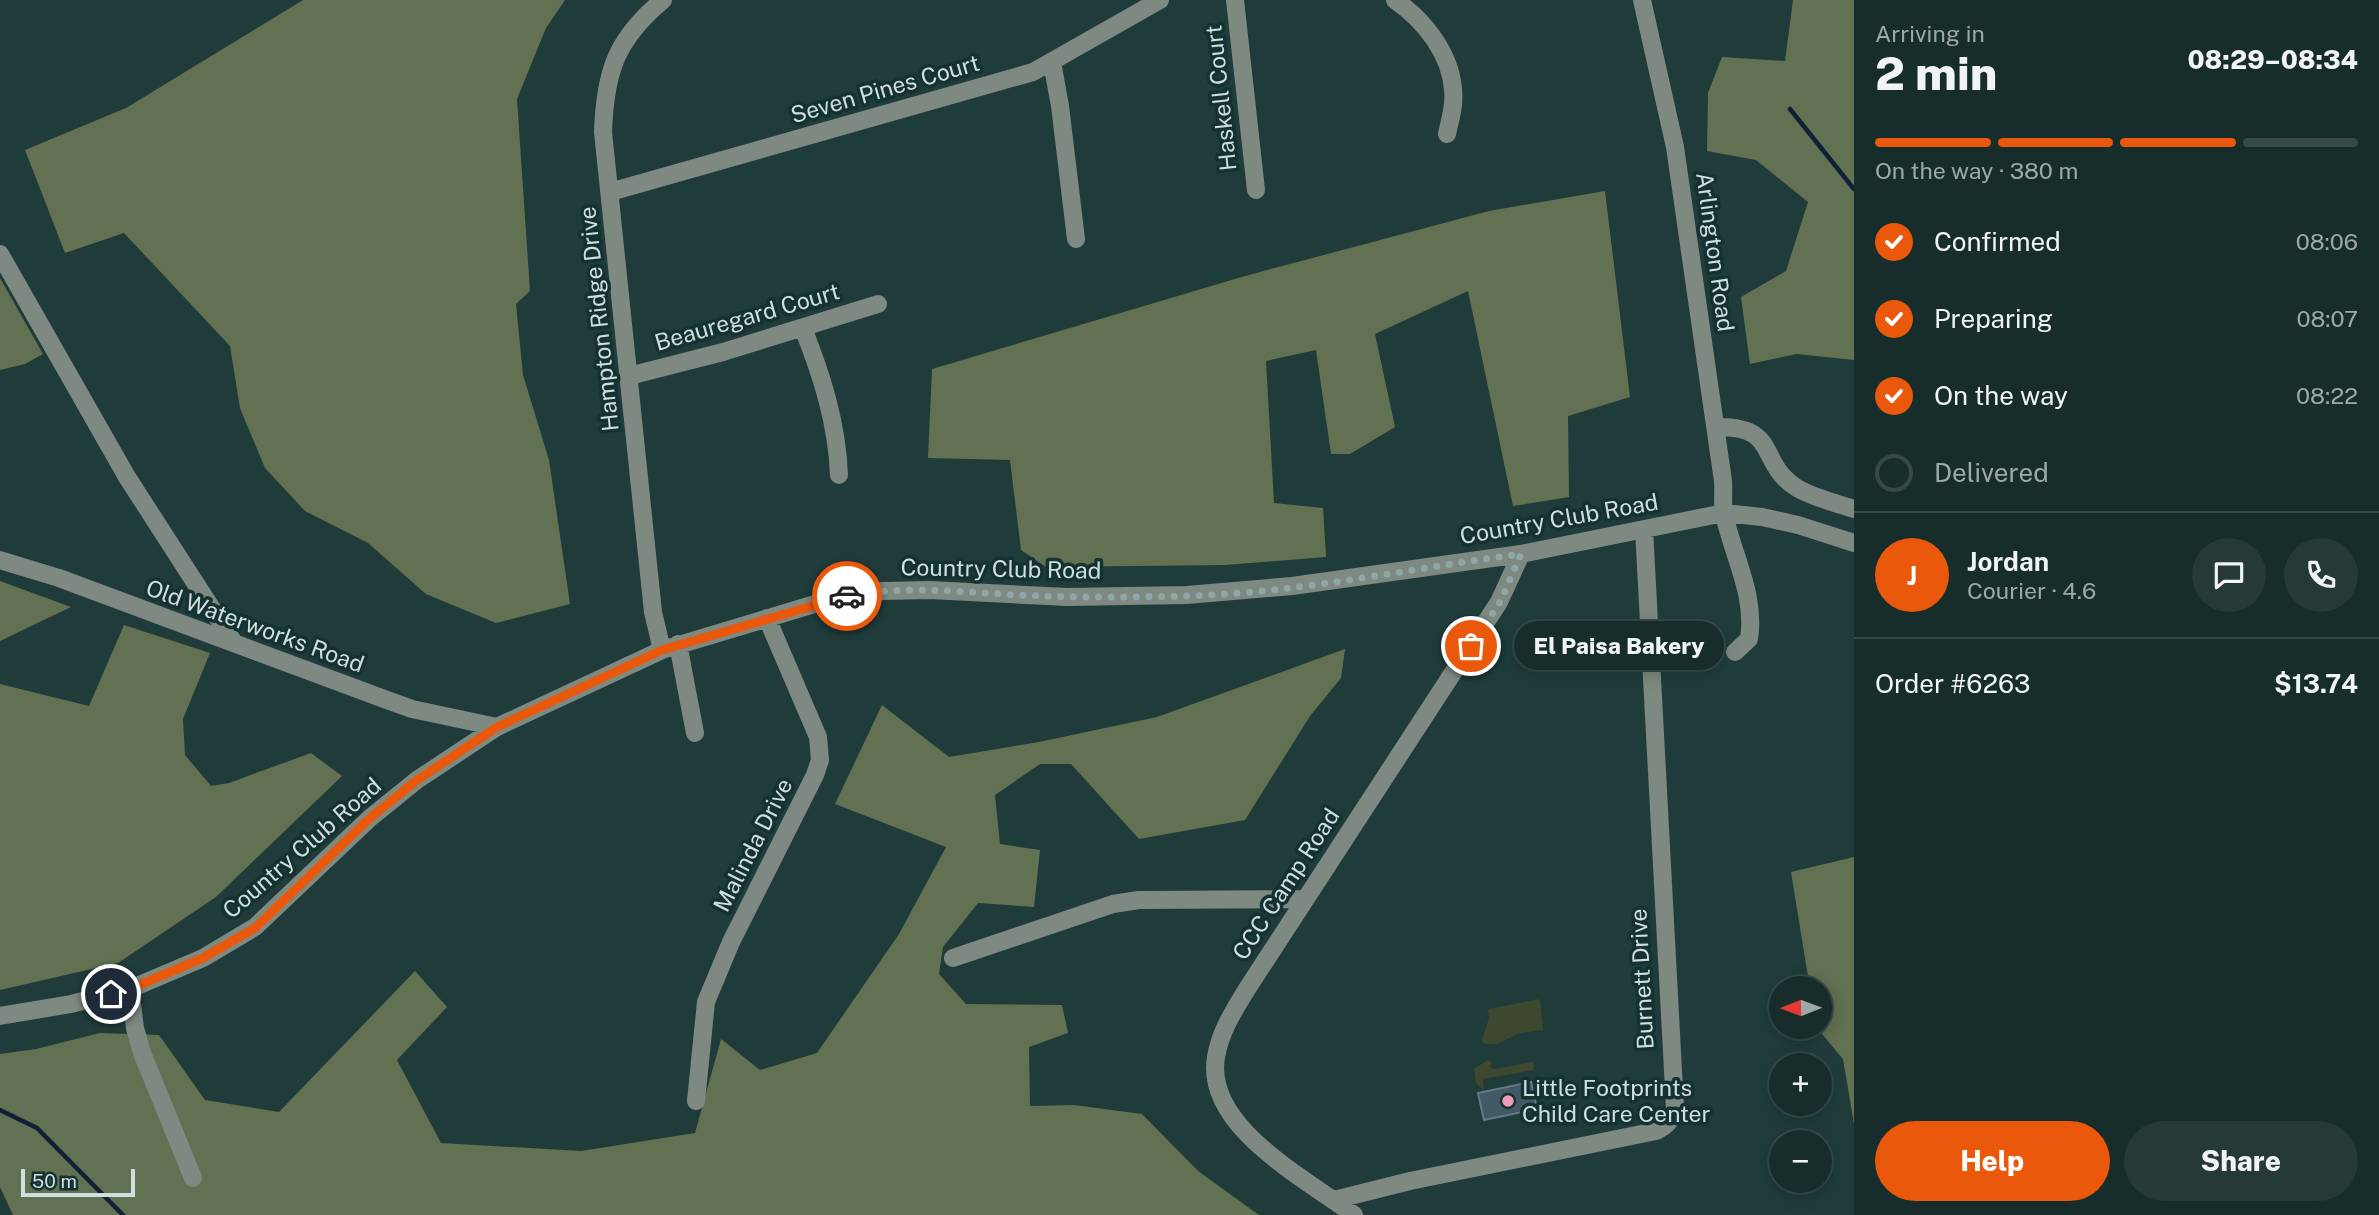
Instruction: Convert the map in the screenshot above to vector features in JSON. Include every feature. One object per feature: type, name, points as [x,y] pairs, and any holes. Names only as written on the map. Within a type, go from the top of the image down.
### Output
[{"type":"street","name":"Hampton Ridge Drive","points":[[663,0],[632,30],[620,47],[607,82],[603,132],[653,612],[670,647],[695,733]]},
{"type":"street","name":"Seven Pines Court","points":[[610,192],[1033,72],[1160,0]]},
{"type":"street","name":"Haskell Court","points":[[1235,0],[1256,190]]},
{"type":"street","points":[[1395,0],[1431,36],[1450,72],[1453,105],[1447,134]]},
{"type":"street","name":"Arlington Road","points":[[1642,0],[1675,147],[1716,427],[1724,513],[1751,612],[1749,639],[1735,652]]},
{"type":"street","points":[[1052,62],[1076,239]]},
{"type":"street","points":[[0,254],[127,477],[234,643]]},
{"type":"street","name":"Beauregard Court","points":[[629,376],[723,352],[878,304]]},
{"type":"street","points":[[803,328],[828,396],[838,449],[839,475]]},
{"type":"street","points":[[1716,427],[1739,427],[1757,433],[1784,476],[1797,488],[1854,509]]},
{"type":"street","name":"Country Club Road","points":[[0,1016],[71,1004],[130,989],[203,958],[255,928],[370,818],[417,780],[497,727],[670,647],[828,600],[883,591],[930,590],[1068,597],[1187,596],[1292,586],[1521,554],[1724,513],[1762,517],[1854,543]]},
{"type":"street","name":"Burnett Drive","points":[[1334,1200],[1410,1181],[1656,1131],[1669,1123],[1673,1116],[1675,1108],[1644,529]]},
{"type":"street","name":"CCC Camp Road","points":[[1354,1215],[1245,1133],[1225,1106],[1215,1077],[1216,1056],[1229,1019],[1304,899],[1500,602],[1521,554]]},
{"type":"street","name":"Old Waterworks Road","points":[[0,559],[59,578],[412,709],[497,727]]},
{"type":"street","name":"Malinda Drive","points":[[696,1101],[706,1002],[711,987],[820,760],[820,744],[814,724],[767,618]]},
{"type":"street","points":[[953,958],[1113,904],[1139,900],[1304,899]]},
{"type":"street","points":[[130,989],[135,1028],[142,1053],[193,1178]]},
{"type":"green space","points":[[303,0],[565,0],[546,28],[517,99],[530,291],[516,304],[523,375],[549,460],[570,604],[496,623],[426,594],[368,543],[305,511],[265,468],[240,408],[230,346],[124,233],[65,253],[25,150],[126,108]]},
{"type":"green space","points":[[1793,0],[1854,0],[1854,360],[1797,354],[1750,364],[1741,297],[1786,271],[1808,202],[1756,160],[1707,151],[1708,93],[1722,57],[1785,61]]},
{"type":"green space","points":[[1605,191],[1630,397],[1568,416],[1569,497],[1513,506],[1468,291],[1375,334],[1395,427],[1350,454],[1331,454],[1316,350],[1266,361],[1274,503],[1323,508],[1326,557],[1225,565],[1046,567],[1021,550],[1010,460],[928,458],[932,369],[1245,276],[1489,211]]},
{"type":"green space","points":[[0,278],[43,354],[25,364],[0,370]]},
{"type":"green space","points":[[0,581],[71,607],[0,641]]},
{"type":"green space","points":[[124,625],[210,653],[183,719],[185,755],[211,786],[229,783],[311,753],[342,776],[216,897],[118,963],[0,990],[0,684],[89,706]]},
{"type":"green space","points":[[1345,649],[1341,678],[1310,716],[1245,820],[1139,839],[1071,764],[1040,764],[995,795],[1000,844],[1040,850],[1034,907],[978,903],[943,947],[939,974],[966,1004],[1062,1005],[1068,1033],[1029,1047],[1030,1106],[1074,1105],[1142,1114],[1198,1171],[1259,1215],[13,1215],[0,1187],[0,1054],[36,1049],[100,1033],[159,1035],[205,1100],[279,1112],[415,971],[447,1007],[397,1060],[441,1143],[581,1151],[695,1133],[721,1039],[760,1070],[817,1053],[899,934],[946,847],[835,804],[882,705],[949,757],[1039,742],[1157,717]]},
{"type":"green space","points":[[1854,857],[1854,1124],[1843,1059],[1827,1040],[1832,1040],[1832,976],[1808,976],[1791,872]]},
{"type":"green space","points":[[1540,999],[1543,1030],[1520,1033],[1497,1044],[1485,1044],[1482,1040],[1489,1018],[1488,1009]]},
{"type":"green space","points":[[1488,1060],[1492,1063],[1490,1067],[1494,1069],[1533,1062],[1534,1070],[1483,1079],[1482,1089],[1476,1083],[1474,1069]]},
{"type":"building","name":"Little Footprints Child Care Center","points":[[1531,1082],[1537,1109],[1484,1120],[1478,1093]]},
{"type":"waterway","points":[[1790,109],[1854,189]]},
{"type":"waterway","points":[[0,1110],[37,1128],[123,1215]]},
{"type":"way so far","points":[[847,596],[883,591],[930,590],[1020,596],[1187,596],[1292,586],[1521,554],[1500,602],[1471,646]]},
{"type":"place","name":"El Paisa Bakery","points":[[1471,646]]},
{"type":"place","name":"Little Footprints Child Care Center","points":[[1508,1101]]},
{"type":"route","points":[[111,994],[130,989],[203,958],[255,928],[370,818],[417,780],[497,727],[662,650],[847,596]]}]
